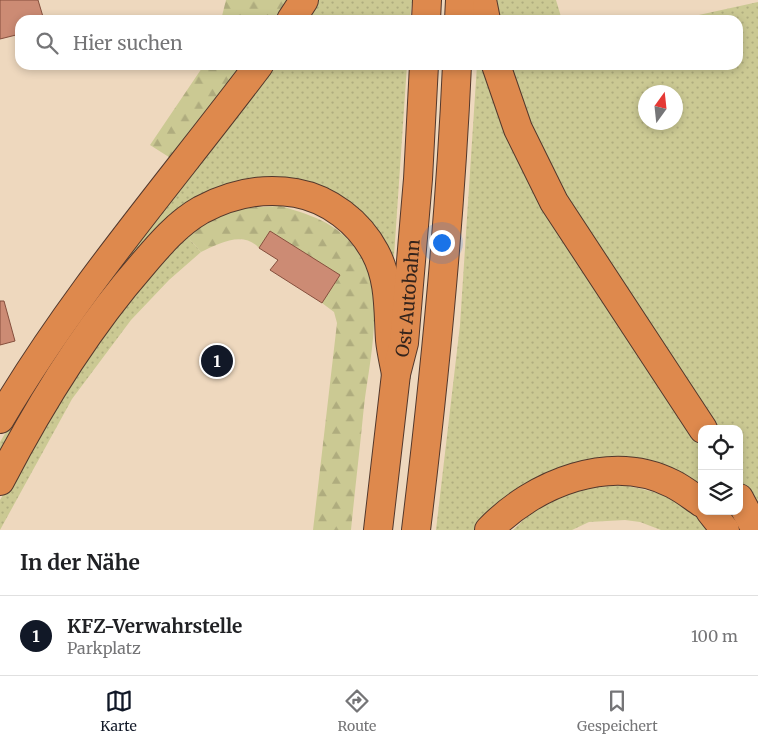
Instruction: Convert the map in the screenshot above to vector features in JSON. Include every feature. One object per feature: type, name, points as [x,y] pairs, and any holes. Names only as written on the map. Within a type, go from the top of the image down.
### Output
[{"type":"highway","points":[[294,15],[304,0]]},
{"type":"highway","points":[[426,15],[427,0]]},
{"type":"highway","points":[[459,15],[460,0]]},
{"type":"highway","points":[[482,0],[485,15]]},
{"type":"highway","points":[[0,419],[45,348],[99,272],[255,70]]},
{"type":"highway","name":"Ost Autobahn","points":[[378,530],[396,374],[404,343],[418,179],[424,70]]},
{"type":"highway","name":"Ost Autobahn","points":[[416,530],[452,181],[457,70]]},
{"type":"highway","points":[[498,70],[518,130],[554,202],[700,425]]},
{"type":"highway","points":[[0,481],[44,402],[122,288],[169,234],[200,211],[233,196],[268,190],[301,194],[331,206],[357,227],[375,252],[386,283],[390,316],[390,342],[396,374]]},
{"type":"highway","points":[[489,530],[524,499],[560,482],[597,472],[636,472],[673,484],[698,501]]},
{"type":"highway","points":[[743,506],[756,530]]},
{"type":"highway","points":[[713,515],[725,530]]},
{"type":"green space","points":[[226,0],[292,0],[283,15],[222,15]]},
{"type":"green space","points":[[315,0],[412,0],[410,15],[306,15]]},
{"type":"green space","points":[[490,0],[556,0],[560,15],[492,15]]},
{"type":"green space","points":[[758,2],[758,518],[743,487],[743,425],[707,425],[565,206],[505,70],[743,70],[743,15],[699,15]]},
{"type":"green space","points":[[201,70],[241,70],[172,159],[150,145]]},
{"type":"green space","points":[[268,70],[407,70],[394,256],[390,260],[322,193],[192,208],[0,467],[0,442],[46,365]]},
{"type":"green space","points":[[477,70],[491,70],[698,436],[698,492],[624,464],[479,530],[436,530],[460,325]]},
{"type":"green space","points":[[281,206],[306,214],[338,230],[355,248],[370,275],[373,293],[374,331],[351,530],[313,530],[337,323],[334,312],[322,303],[339,275],[270,231],[259,248],[246,240],[238,239],[223,242],[201,252],[186,235],[235,208]]},
{"type":"green space","points":[[186,235],[201,252],[169,280],[131,320],[72,399],[0,530],[0,500],[70,380],[133,290]]},
{"type":"green space","points":[[623,485],[671,498],[700,519],[710,530],[661,530],[640,522],[625,520],[589,522],[572,530],[513,530],[540,504],[585,488]]},
{"type":"building","points":[[0,0],[38,0],[42,15],[15,15],[15,35],[0,39]]},
{"type":"building","points":[[270,231],[340,275],[322,303],[270,270],[278,260],[259,248]]},
{"type":"building","points":[[0,301],[4,301],[15,341],[0,345]]},
{"type":"place","name":"KFZ-Verwahrstelle","points":[[217,361]]}]
